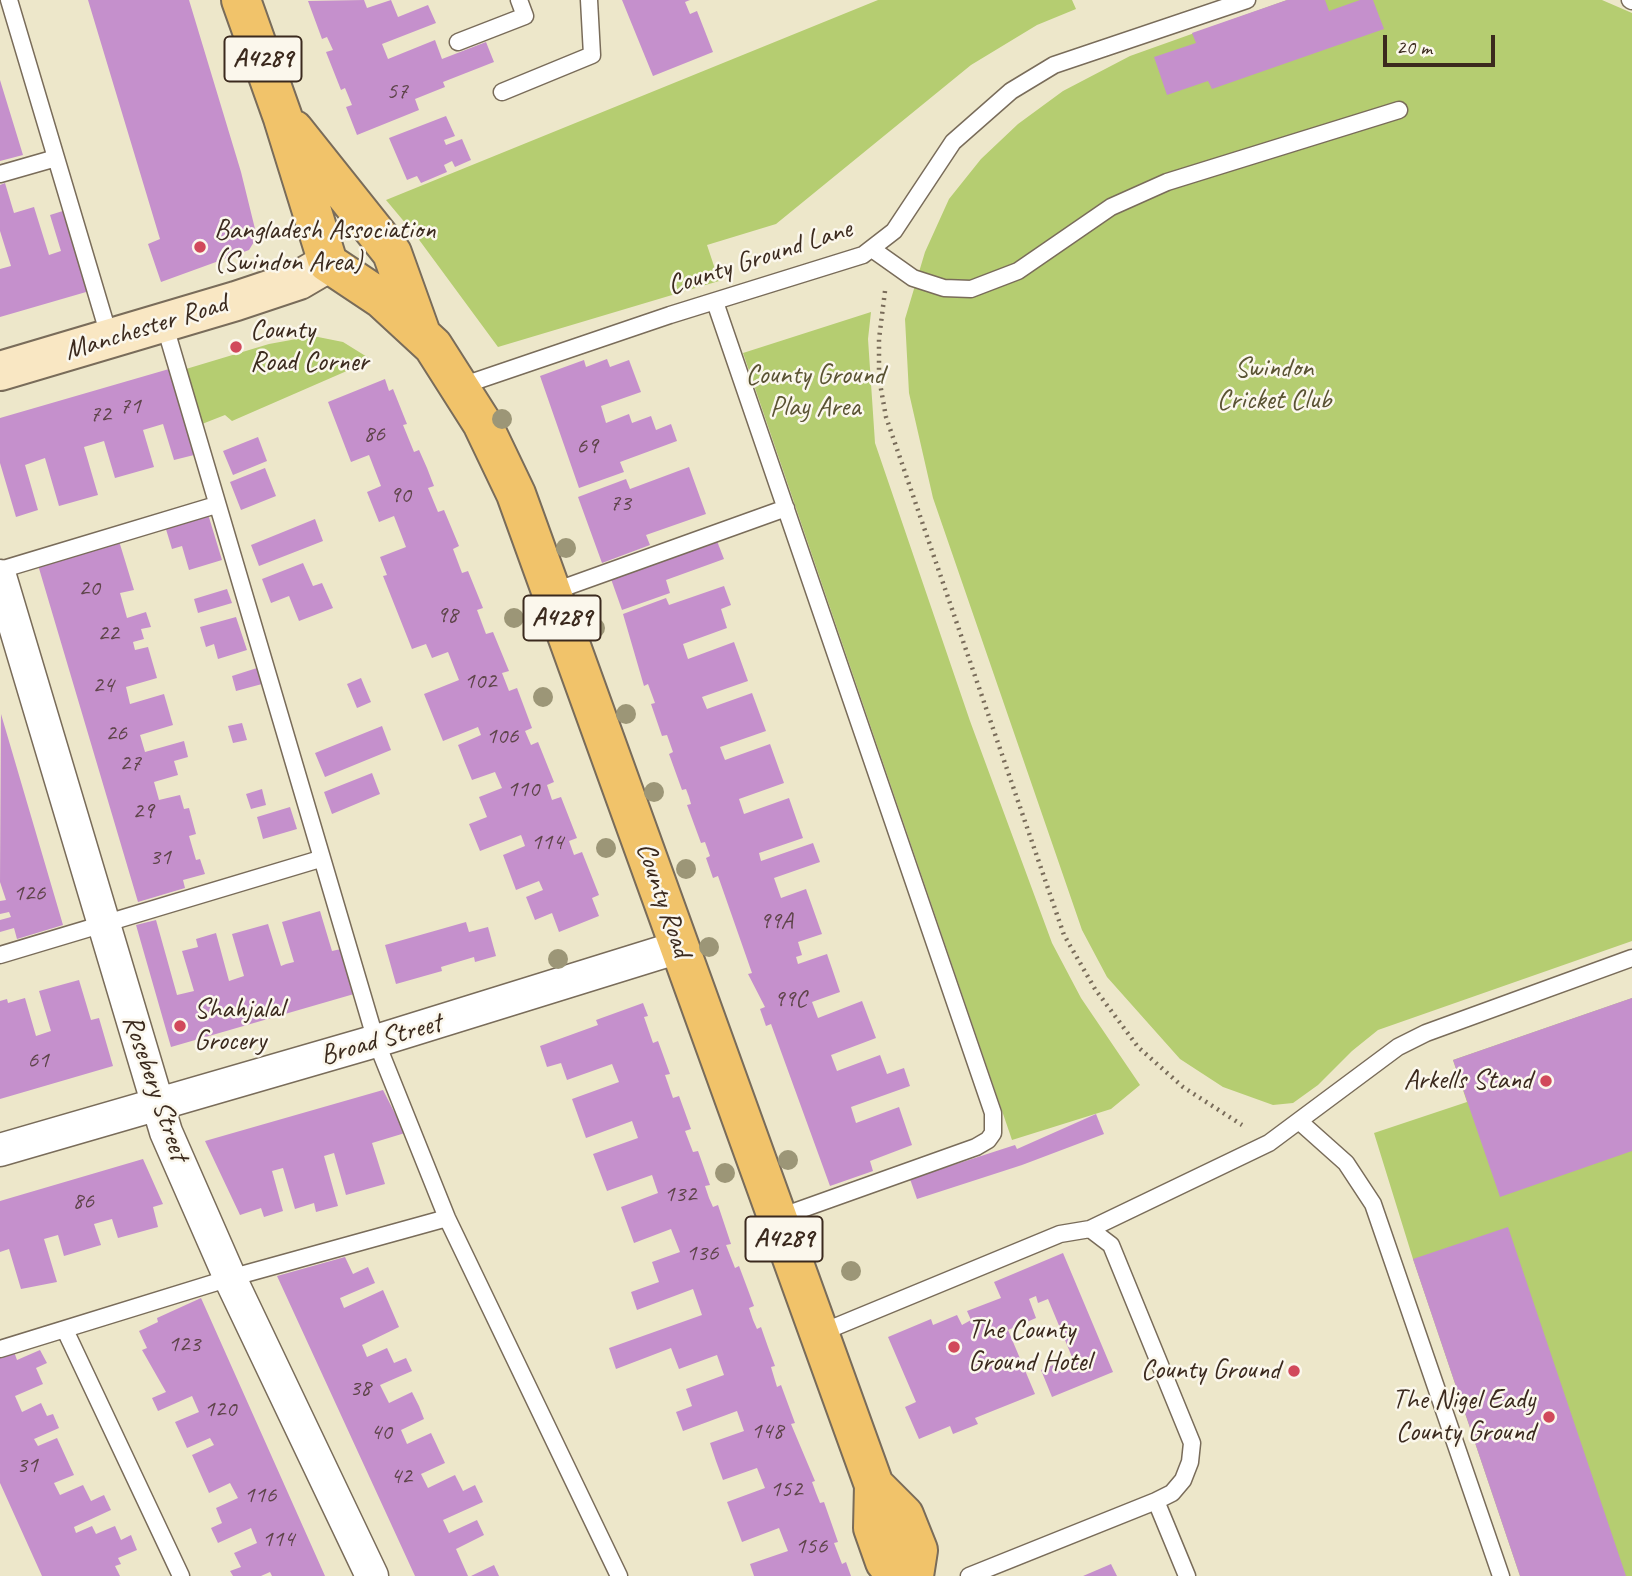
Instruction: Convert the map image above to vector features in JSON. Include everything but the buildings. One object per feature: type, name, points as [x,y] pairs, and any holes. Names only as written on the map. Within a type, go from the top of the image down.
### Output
[{"type":"main road","name":"County Road","points":[[241,0],[283,118],[328,262],[382,299],[421,332],[461,386],[516,494],[874,1485],[873,1528],[885,1562],[900,1576]]},
{"type":"main road","name":"County Road","points":[[283,118],[322,162],[392,253],[421,332]]},
{"type":"main road","name":"County Road","points":[[874,1485],[904,1515],[918,1550],[914,1576]]},
{"type":"street","name":"Manchester Road","points":[[0,371],[299,280],[328,262]]},
{"type":"street","name":"Rosebery Street","points":[[0,576],[156,1104],[230,1278],[372,1576]]},
{"type":"street","name":"Broad Street","points":[[0,1150],[376,1041],[679,947]]},
{"type":"lane","points":[[9,0],[110,339]]},
{"type":"lane","points":[[458,42],[525,16],[519,0]]},
{"type":"lane","points":[[502,92],[592,55],[589,0]]},
{"type":"lane","name":"County Ground Lane","points":[[461,386],[863,255],[894,231],[953,142],[1010,91],[1054,65],[1247,0]]},
{"type":"lane","points":[[872,249],[913,278],[944,288],[971,289],[1018,271],[1111,207],[1167,182],[1399,110]]},
{"type":"lane","points":[[0,174],[56,158]]},
{"type":"lane","points":[[715,302],[993,1113],[994,1125],[988,1140],[976,1147],[777,1218]]},
{"type":"lane","points":[[164,323],[320,859],[376,1041],[447,1218],[619,1576]]},
{"type":"lane","points":[[0,570],[216,505]]},
{"type":"lane","points":[[552,592],[786,508]]},
{"type":"lane","points":[[0,955],[320,859]]},
{"type":"lane","points":[[818,1334],[1060,1234],[1090,1228],[1269,1143],[1407,1042],[1632,958]]},
{"type":"lane","points":[[1300,1122],[1346,1163],[1373,1204],[1501,1576]]},
{"type":"lane","points":[[0,1349],[230,1278],[447,1218]]},
{"type":"lane","points":[[969,1576],[1172,1493],[1183,1480],[1191,1462],[1192,1443],[1111,1245],[1090,1228]]},
{"type":"lane","points":[[65,1330],[181,1576]]},
{"type":"lane","points":[[1156,1501],[1187,1576]]},
{"type":"path","points":[[892,265],[879,339],[879,378],[886,417],[1064,935],[1095,989],[1138,1047],[1183,1087],[1269,1143]]},
{"type":"green space","points":[[878,0],[1072,0],[1076,9],[1037,25],[971,65],[776,224],[707,245],[719,281],[498,347],[417,237],[386,200]]},
{"type":"green space","name":"Swindon Cricket Club","points":[[1287,0],[1602,0],[1632,13],[1632,941],[1378,1030],[1318,1085],[1293,1103],[1273,1105],[1223,1087],[1180,1059],[1107,977],[1082,930],[933,498],[909,393],[905,319],[925,252],[949,199],[981,159],[1018,124],[1063,91],[1130,56]]},
{"type":"green space","name":"County Ground Play Area","points":[[871,312],[868,339],[875,443],[970,721],[1052,943],[1081,998],[1140,1085],[1111,1109],[1012,1140],[743,353]]},
{"type":"green space","points":[[313,336],[343,342],[372,360],[232,421],[225,415],[202,424],[186,369],[269,344]]},
{"type":"green space","name":"The Nigel Eady County Ground","points":[[1632,998],[1632,1576],[1520,1576],[1413,1259],[1374,1133],[1467,1102],[1453,1060]]},
{"type":"place","name":"Bangladesh Association (Swindon Area)","points":[[200,247]]},
{"type":"place","name":"County Road Corner","points":[[236,347]]},
{"type":"place","name":"Shahjalal Grocery","points":[[180,1026]]},
{"type":"place","name":"Arkells Stand","points":[[1546,1081]]},
{"type":"place","name":"The County Ground Hotel","points":[[954,1347]]},
{"type":"place","name":"County Ground","points":[[1294,1371]]},
{"type":"place","name":"The Nigel Eady County Ground","points":[[1549,1417]]}]
